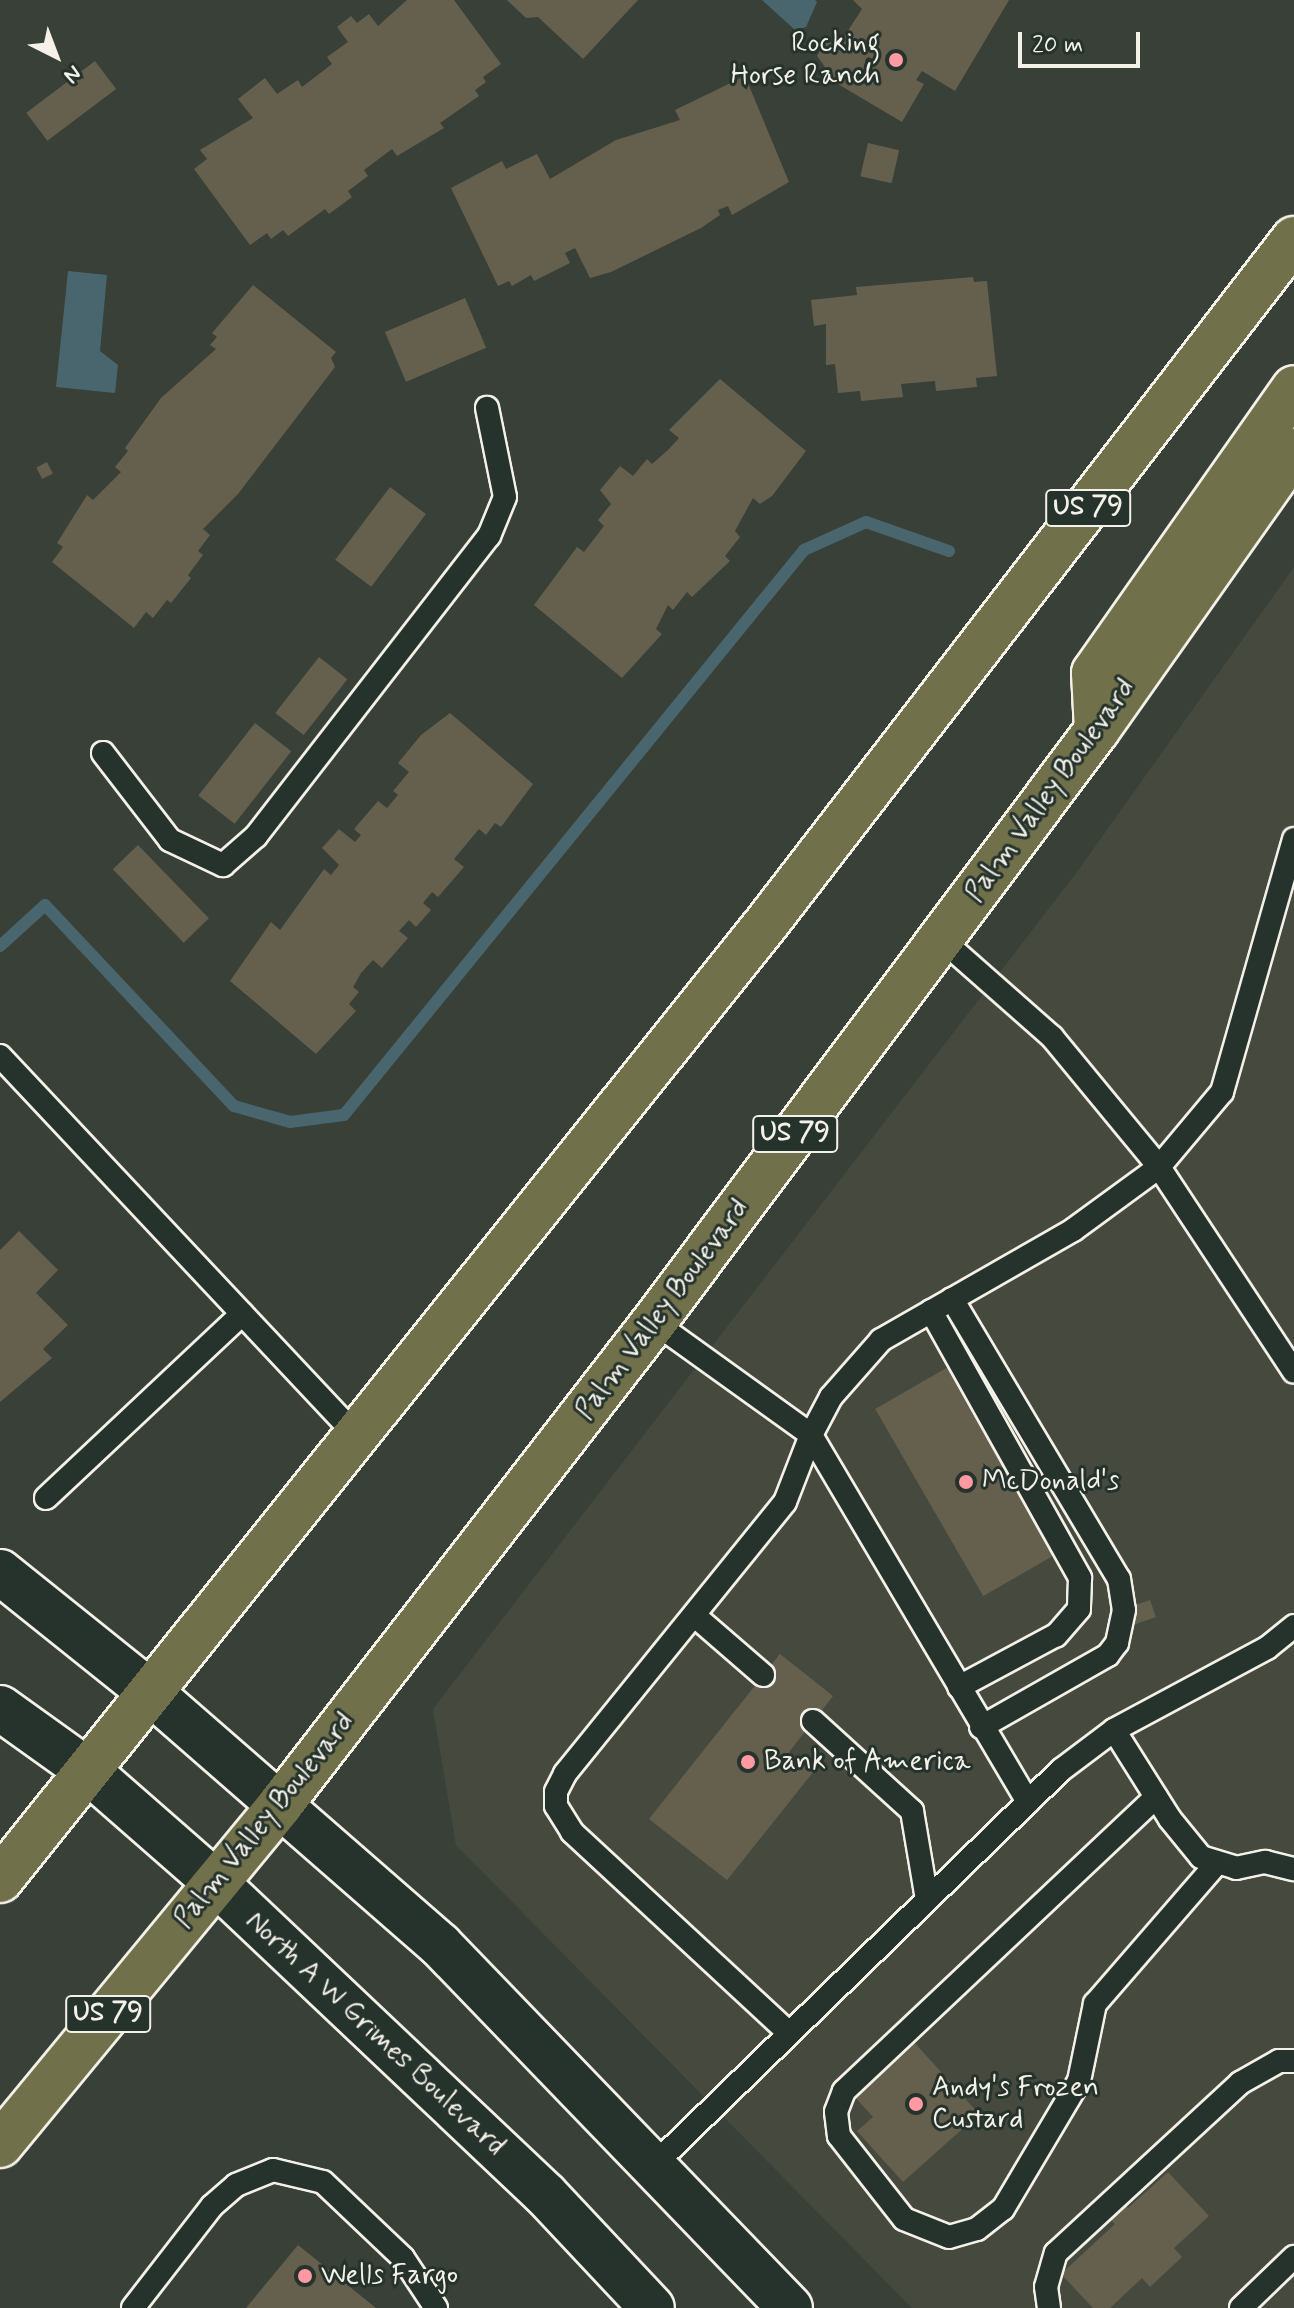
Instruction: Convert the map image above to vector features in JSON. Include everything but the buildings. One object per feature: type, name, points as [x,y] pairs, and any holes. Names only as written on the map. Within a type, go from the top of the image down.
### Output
[{"type":"highway","name":"US 79","points":[[0,1880],[769,920],[1294,239]]},
{"type":"highway","points":[[1097,730],[1094,673],[1294,388]]},
{"type":"highway","name":"Palm Valley Boulevard","points":[[0,2145],[280,1805],[654,1322],[1097,730],[1294,451]]},
{"type":"main road","points":[[0,1572],[150,1692],[440,1945],[655,2164],[790,2308]]},
{"type":"main road","name":"North A W Grimes Boulevard","points":[[0,1708],[88,1771],[216,1883],[545,2194],[652,2308]]},
{"type":"lane","points":[[103,753],[170,840],[223,865],[256,836],[489,536],[505,497],[487,408]]},
{"type":"lane","points":[[789,2033],[572,1832],[556,1806],[556,1792],[565,1774],[785,1502],[811,1435],[831,1397],[863,1356],[931,1311],[1073,1230],[1159,1167],[1222,1092],[1294,839]]},
{"type":"lane","points":[[941,939],[1052,1037],[1159,1167],[1294,1372]]},
{"type":"lane","points":[[0,1056],[356,1435]]},
{"type":"lane","points":[[952,1299],[1119,1579],[1124,1610],[1117,1643],[1108,1655],[981,1727]]},
{"type":"lane","points":[[931,1311],[1080,1578],[1079,1609],[1056,1635],[959,1687]]},
{"type":"lane","points":[[46,1498],[242,1314]]},
{"type":"lane","points":[[654,1322],[811,1435],[1028,1802]]},
{"type":"lane","points":[[695,1616],[763,1675]]},
{"type":"lane","points":[[655,2164],[1028,1802],[1114,1730],[1267,1648],[1294,1626]]},
{"type":"lane","points":[[813,1721],[912,1811],[927,1900]]},
{"type":"lane","points":[[1114,1730],[1156,1797],[1201,1857],[1236,1868],[1283,1863],[1294,1869]]},
{"type":"lane","points":[[1156,1797],[844,2091],[837,2125],[846,2147],[904,2219],[949,2237],[977,2229],[1003,2209],[1079,2081],[1095,2004],[1217,1863]]},
{"type":"lane","points":[[1049,2308],[1046,2287],[1056,2253],[1240,2083],[1279,2061],[1294,2061]]},
{"type":"lane","points":[[133,2308],[212,2206],[236,2185],[273,2170],[323,2182],[403,2258],[436,2308]]},
{"type":"lane","points":[[1241,2308],[1294,2257]]},
{"type":"shaded area","points":[[1294,567],[1294,2308],[912,2308],[456,1845],[433,1709],[1077,872]]},
{"type":"water","points":[[762,0],[817,2],[806,27],[795,30]]},
{"type":"water","points":[[68,271],[107,275],[100,351],[118,365],[115,393],[56,387]]},
{"type":"waterway","points":[[0,946],[45,905],[234,1106],[290,1122],[344,1115],[804,550],[866,522],[949,551]]},
{"type":"place","name":"Rocking Horse Ranch","points":[[896,60]]},
{"type":"place","name":"McDonald's","points":[[966,1482]]},
{"type":"place","name":"Bank of America","points":[[748,1762]]},
{"type":"place","name":"Andy's Frozen Custard","points":[[916,2104]]},
{"type":"place","name":"Wells Fargo","points":[[305,2276]]}]
